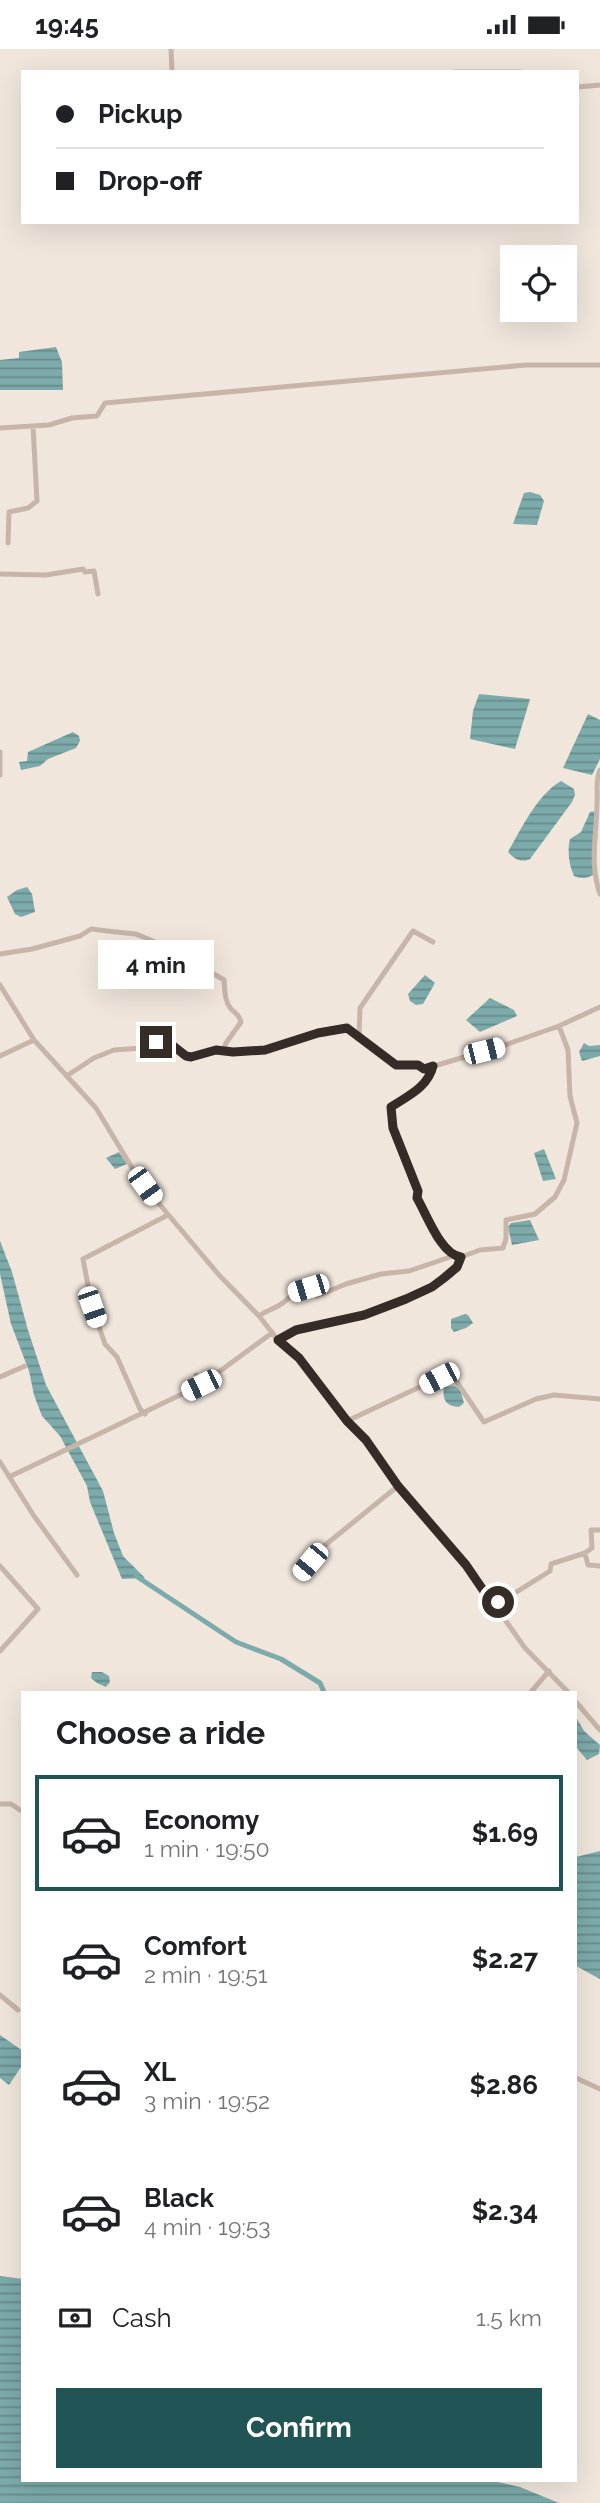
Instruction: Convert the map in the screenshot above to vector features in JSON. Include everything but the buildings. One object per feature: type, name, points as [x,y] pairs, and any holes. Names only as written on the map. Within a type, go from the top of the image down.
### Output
[{"type":"street","points":[[171,49],[172,70]]},
{"type":"street","points":[[579,86],[600,85]]},
{"type":"street","points":[[0,428],[49,425],[72,418],[97,416],[106,403],[526,365],[600,365]]},
{"type":"street","points":[[8,543],[9,512],[28,508],[37,501],[33,426]]},
{"type":"street","points":[[0,574],[47,575],[82,569],[85,572],[94,571],[98,594]]},
{"type":"street","points":[[0,752],[0,775]]},
{"type":"street","points":[[600,770],[596,778],[598,803],[594,834],[600,894]]},
{"type":"street","points":[[0,954],[32,949],[80,936],[91,929],[136,934],[172,949],[224,980],[224,994],[230,1008],[239,1015],[242,1022],[226,1042],[223,1051]]},
{"type":"street","points":[[359,1037],[360,1008],[413,931],[433,942]]},
{"type":"street","points":[[0,985],[34,1040],[96,1108],[134,1171],[168,1215],[278,1340],[299,1358],[347,1421],[366,1440],[398,1486],[466,1565],[525,1648],[567,1691]]},
{"type":"street","points":[[68,1075],[94,1058],[114,1050],[143,1048],[163,1041],[188,1057],[223,1051],[265,1050],[342,1028],[349,1029],[398,1066],[418,1065],[424,1069],[559,1026],[600,1007]]},
{"type":"street","points":[[259,1316],[301,1290],[314,1289],[317,1296],[381,1274],[410,1271],[453,1256],[461,1257],[480,1250],[503,1248],[506,1240],[506,1220],[535,1214],[555,1197],[565,1180],[577,1123],[570,1096],[568,1050],[559,1026]]},
{"type":"street","points":[[0,1056],[34,1040]]},
{"type":"street","points":[[433,1066],[426,1082],[391,1107],[393,1128],[418,1191],[417,1198],[446,1250],[453,1256]]},
{"type":"street","points":[[145,1414],[140,1409],[117,1357],[105,1345],[92,1307],[83,1259],[168,1215]]},
{"type":"street","points":[[278,1340],[296,1330],[364,1315],[406,1299],[444,1278],[457,1267],[461,1257]]},
{"type":"street","points":[[9,1477],[201,1385],[272,1333]]},
{"type":"street","points":[[0,1377],[25,1366]]},
{"type":"street","points":[[196,1375],[201,1385]]},
{"type":"street","points":[[347,1421],[439,1378],[452,1375],[484,1422],[554,1395],[600,1399]]},
{"type":"street","points":[[0,1462],[34,1516],[78,1575]]},
{"type":"street","points":[[298,1576],[324,1546],[398,1486]]},
{"type":"street","points":[[494,1606],[550,1571],[551,1564],[585,1553],[592,1548],[591,1530],[600,1530]]},
{"type":"street","points":[[585,1553],[588,1566],[600,1566]]},
{"type":"street","points":[[0,1566],[38,1609],[0,1651]]},
{"type":"street","points":[[532,1691],[549,1671]]},
{"type":"street","points":[[577,1703],[600,1730]]},
{"type":"street","points":[[0,1804],[11,1804],[21,1811]]},
{"type":"street","points":[[0,1995],[18,2010]]},
{"type":"street","points":[[577,2078],[600,2089]]},
{"type":"water","points":[[56,347],[62,362],[63,390],[0,390],[0,360],[19,358],[19,352]]},
{"type":"water","points":[[524,493],[540,495],[544,501],[537,525],[513,524]]},
{"type":"water","points":[[479,694],[530,699],[515,749],[470,739],[473,711]]},
{"type":"water","points":[[588,714],[600,720],[600,759],[592,775],[563,768]]},
{"type":"water","points":[[73,732],[79,736],[80,741],[76,748],[48,759],[40,766],[21,770],[19,762],[27,761],[28,752]]},
{"type":"water","points":[[561,781],[574,789],[572,802],[530,859],[524,861],[515,858],[508,852],[524,823],[545,794]]},
{"type":"water","points":[[596,811],[595,873],[588,877],[577,877],[574,876],[570,863],[570,839],[581,832],[590,812]]},
{"type":"water","points":[[27,887],[32,894],[35,912],[21,917],[15,914],[7,897]]},
{"type":"water","points":[[425,975],[435,983],[423,1004],[416,1005],[410,1001],[408,994]]},
{"type":"water","points":[[490,998],[514,1010],[517,1016],[480,1032],[466,1020]]},
{"type":"water","points":[[584,1043],[589,1046],[600,1045],[600,1056],[582,1061],[579,1052]]},
{"type":"water","points":[[544,1149],[556,1179],[543,1181],[534,1153]]},
{"type":"water","points":[[119,1152],[127,1164],[115,1169],[106,1158]]},
{"type":"water","points":[[530,1220],[539,1240],[512,1245],[508,1227],[511,1223]]},
{"type":"water","points":[[0,1241],[46,1385],[103,1491],[123,1556],[145,1578],[122,1579],[90,1502],[87,1486],[60,1436],[42,1416],[11,1324],[0,1274]]},
{"type":"water","points":[[465,1314],[473,1323],[454,1332],[451,1319]]},
{"type":"water","points":[[455,1386],[460,1389],[464,1403],[459,1407],[448,1404],[444,1395],[444,1387]]},
{"type":"water","points":[[92,1672],[102,1672],[109,1676],[110,1682],[106,1687],[97,1683],[91,1678]]},
{"type":"water","points":[[577,1719],[584,1731],[600,1745],[599,1754],[587,1760],[577,1748]]},
{"type":"water","points":[[600,1851],[600,1979],[577,1967],[577,1857]]},
{"type":"water","points":[[0,2035],[21,2050],[21,2067],[9,2085],[0,2078]]},
{"type":"water","points":[[0,2276],[21,2279],[21,2482],[498,2482],[520,2487],[559,2503],[0,2503]]},
{"type":"waterway","points":[[136,1576],[236,1642],[281,1659],[320,1683],[324,1691]]},
{"type":"route","points":[[156,1042],[167,1041],[191,1057],[216,1050],[265,1050],[318,1033],[347,1028],[396,1065],[418,1065],[424,1069],[433,1066],[426,1082],[391,1107],[393,1128],[418,1191],[417,1198],[446,1250],[453,1256],[461,1257],[457,1267],[432,1287],[384,1308],[296,1330],[278,1340],[299,1358],[347,1421],[366,1440],[398,1486],[466,1565],[494,1606],[498,1602]]}]
